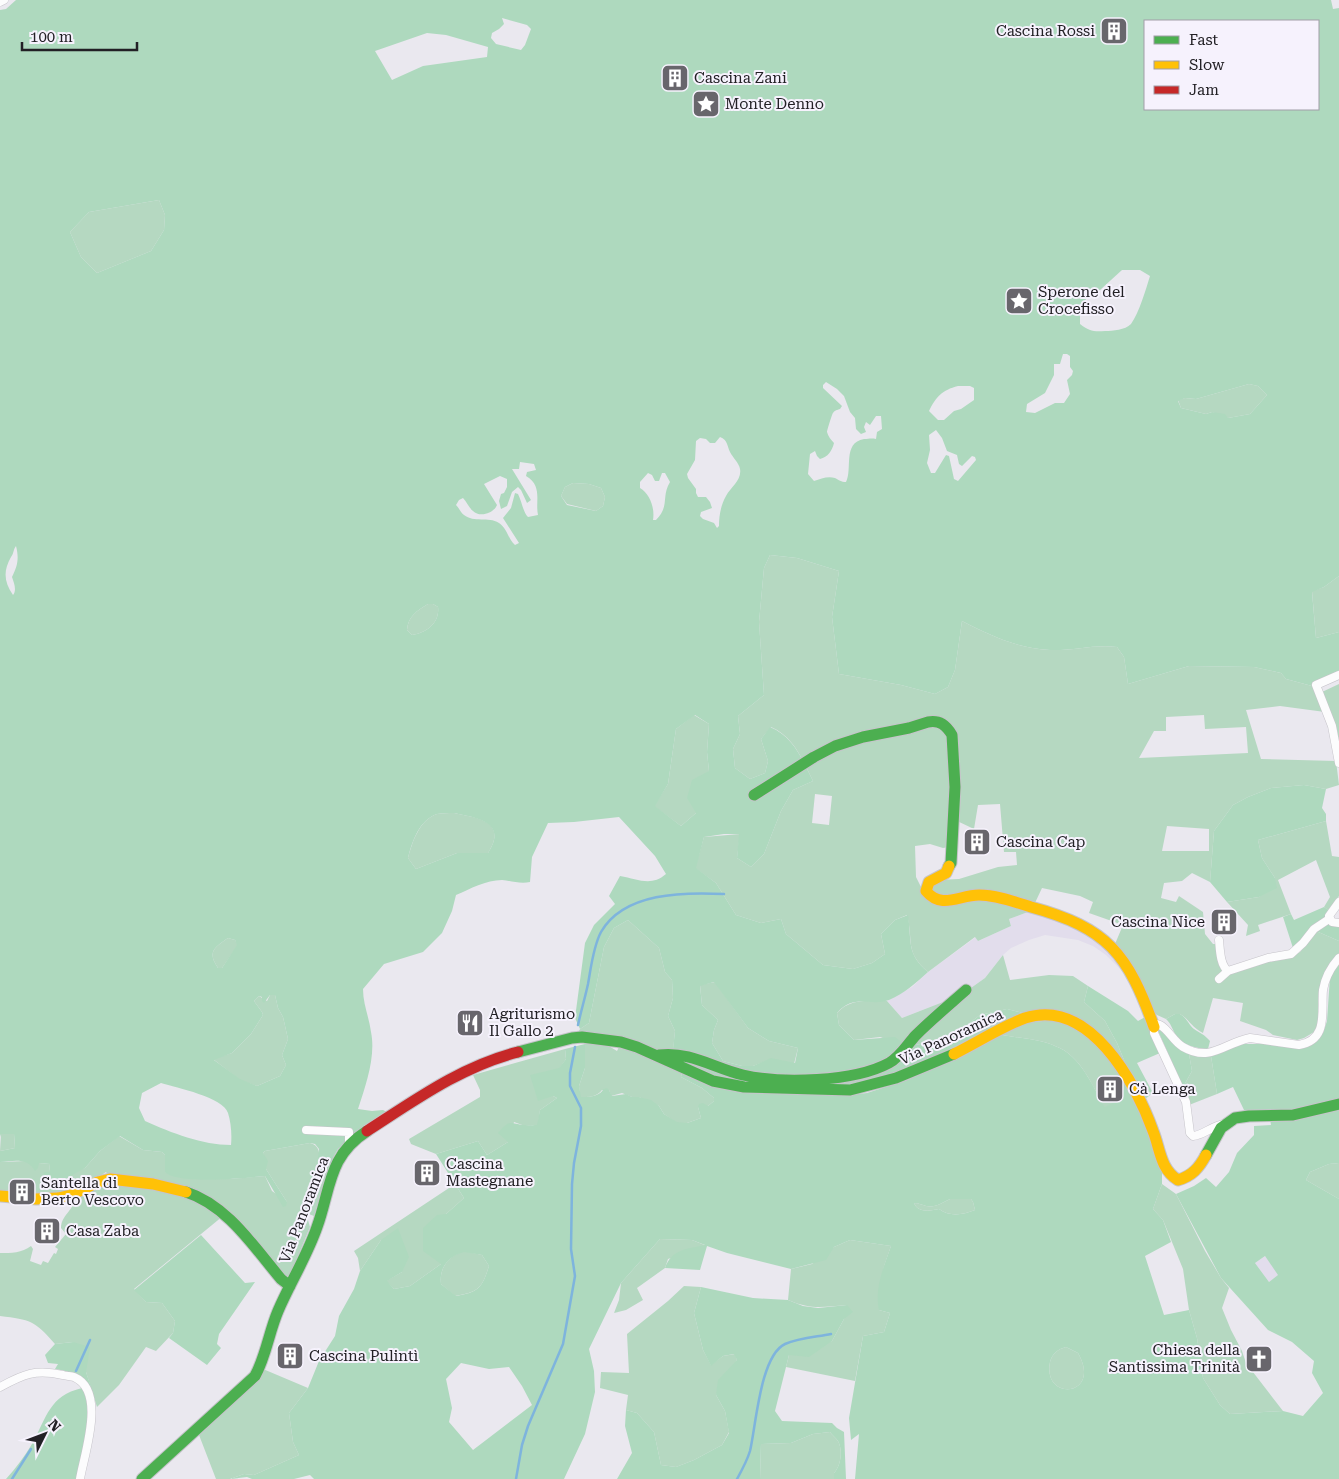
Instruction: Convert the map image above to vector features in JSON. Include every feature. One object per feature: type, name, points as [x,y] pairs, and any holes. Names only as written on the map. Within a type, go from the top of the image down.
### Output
[{"type":"street","points":[[0,2],[4,0]]},
{"type":"street","points":[[1339,675],[1316,685],[1332,726],[1339,763]]},
{"type":"street","points":[[754,794],[835,746],[872,734],[911,728],[935,720],[940,722],[952,735],[955,769],[951,863],[946,873],[930,882],[927,893],[940,901],[969,896],[989,896],[1032,907],[1074,922],[1105,939],[1120,954],[1150,1014],[1154,1033],[1186,1102],[1190,1133],[1193,1136],[1241,1117],[1308,1114],[1339,1104]]},
{"type":"street","points":[[1330,919],[1331,912],[1339,902]]},
{"type":"street","points":[[1330,919],[1332,922],[1339,923]]},
{"type":"street","points":[[1219,979],[1228,971],[1268,958],[1291,954],[1314,929],[1330,919]]},
{"type":"street","points":[[1219,940],[1222,964],[1224,969],[1228,971]]},
{"type":"street","points":[[1154,1027],[1157,1024],[1160,1025],[1181,1046],[1191,1051],[1203,1053],[1212,1053],[1242,1039],[1250,1038],[1299,1045],[1306,1044],[1317,1035],[1320,1029],[1324,989],[1333,964],[1339,958]]},
{"type":"street","name":"Via Panoramica","points":[[657,1055],[667,1053],[683,1054],[743,1075],[762,1079],[811,1079],[862,1074],[890,1063],[916,1035],[966,990]]},
{"type":"street","name":"Via Panoramica","points":[[142,1479],[255,1376],[260,1368],[274,1320],[316,1228],[326,1192],[338,1160],[349,1144],[444,1082],[459,1074],[513,1053],[582,1037],[621,1042],[657,1055],[713,1081],[744,1087],[850,1090],[905,1076],[1026,1018],[1057,1016],[1068,1019],[1084,1028],[1126,1074],[1135,1088],[1148,1117],[1165,1170],[1174,1178],[1178,1180],[1186,1179],[1192,1175],[1199,1167],[1219,1130],[1225,1124]]},
{"type":"street","points":[[306,1130],[350,1132],[349,1144]]},
{"type":"street","points":[[0,1196],[60,1198],[84,1191],[106,1180],[159,1184],[173,1187],[216,1205],[280,1279],[290,1286]]},
{"type":"street","points":[[0,1387],[26,1374],[45,1371],[75,1377],[83,1384],[88,1393],[91,1407],[90,1430],[80,1479]]},
{"type":"shaded area","points":[[1033,910],[1089,933],[1123,963],[1123,972],[1106,955],[1093,946],[1078,940],[1045,935],[1011,948],[985,978],[961,995],[902,1018],[887,1001],[912,987],[928,972],[976,937],[978,941],[1011,926],[1009,919]]},
{"type":"shaded area","points":[[1265,1256],[1279,1275],[1269,1282],[1255,1263]]},
{"type":"green space","points":[[16,0],[1331,0],[1333,9],[1339,8],[1339,576],[1324,587],[1312,592],[1316,638],[1339,632],[1339,672],[1312,686],[1286,679],[1281,673],[1254,667],[1189,666],[1128,684],[1124,657],[1117,647],[1100,646],[1050,650],[1026,647],[984,632],[962,621],[955,670],[948,687],[935,694],[901,685],[839,674],[832,617],[839,571],[797,558],[770,555],[764,568],[759,622],[764,695],[738,716],[740,734],[733,749],[735,768],[750,779],[765,773],[768,761],[761,739],[770,727],[778,731],[791,743],[801,757],[813,781],[793,790],[781,811],[764,854],[751,867],[737,858],[739,834],[724,834],[704,837],[696,868],[716,883],[736,915],[761,923],[781,919],[786,934],[823,965],[853,969],[872,963],[885,954],[881,934],[895,920],[908,915],[913,953],[928,972],[915,984],[889,1000],[882,1002],[856,1002],[844,1007],[837,1013],[839,1025],[854,1040],[895,1037],[907,1046],[936,1042],[959,1031],[980,1015],[1007,1009],[1023,1013],[904,1072],[850,1085],[747,1084],[713,1077],[672,1058],[675,1031],[668,1016],[673,998],[672,980],[665,972],[659,948],[628,920],[614,928],[604,947],[589,1023],[580,1029],[575,1018],[585,943],[594,925],[615,904],[609,896],[620,876],[650,881],[666,874],[655,856],[619,817],[548,823],[532,857],[530,882],[496,880],[478,885],[456,895],[452,911],[442,933],[423,952],[384,964],[363,989],[371,1032],[372,1051],[369,1070],[358,1109],[383,1110],[387,1112],[338,1149],[329,1170],[326,1171],[317,1165],[319,1149],[315,1144],[310,1143],[265,1151],[263,1153],[268,1161],[266,1169],[287,1202],[286,1206],[283,1207],[265,1176],[197,1180],[172,1176],[165,1172],[165,1155],[162,1152],[143,1150],[120,1136],[100,1151],[85,1168],[67,1178],[43,1180],[44,1172],[49,1172],[50,1164],[39,1163],[35,1171],[24,1162],[0,1162],[0,1151],[15,1148],[14,1134],[1,1134],[0,1137],[0,10],[6,9]],"holes":[[[502,18],[527,25],[531,29],[521,50],[496,44],[491,38],[492,33],[504,24]],[[427,33],[446,35],[488,47],[487,57],[423,66],[392,80],[375,51]],[[159,200],[165,215],[164,230],[151,251],[97,273],[81,257],[70,232],[89,212]],[[1122,270],[1140,270],[1150,276],[1137,314],[1126,328],[1112,331],[1092,331],[1080,324],[1080,313],[1088,294],[1100,290]],[[1063,354],[1070,356],[1070,367],[1073,371],[1067,380],[1070,394],[1064,403],[1055,403],[1035,413],[1026,412],[1027,404],[1045,393],[1054,375],[1054,364],[1060,364]],[[826,382],[844,396],[850,412],[855,418],[856,429],[861,434],[866,432],[864,427],[866,422],[870,425],[876,416],[881,416],[882,429],[877,432],[876,439],[857,441],[850,451],[846,482],[829,477],[814,481],[808,474],[810,454],[815,451],[820,459],[831,451],[834,443],[827,431],[833,413],[842,406],[823,388]],[[1249,384],[1258,386],[1267,395],[1250,414],[1228,418],[1225,414],[1212,412],[1206,414],[1181,408],[1178,401],[1185,398],[1196,399]],[[958,386],[970,386],[974,388],[974,400],[961,409],[954,411],[944,420],[938,420],[929,411],[940,395]],[[936,430],[942,438],[947,451],[957,455],[959,464],[962,466],[972,456],[976,460],[958,481],[954,479],[949,456],[946,455],[935,473],[931,473],[927,463],[930,450],[929,435]],[[720,437],[723,438],[740,469],[738,480],[723,503],[717,528],[714,523],[700,516],[701,512],[712,508],[706,497],[698,497],[696,489],[687,474],[695,460],[696,441],[700,438],[706,439],[710,443],[715,443]],[[520,462],[534,464],[536,470],[527,472],[526,476],[535,484],[538,515],[528,517],[518,494],[515,493],[511,508],[503,518],[519,543],[515,545],[499,523],[490,520],[472,519],[463,514],[456,505],[463,498],[476,513],[486,514],[493,510],[497,505],[484,484],[500,476],[507,479],[507,487],[504,493],[501,494],[499,501],[501,509],[507,506],[512,492],[518,487],[527,503],[531,500],[512,469],[519,469]],[[648,473],[652,475],[655,481],[659,481],[662,473],[665,473],[670,482],[667,487],[663,510],[656,520],[653,520],[651,502],[647,494],[640,488],[640,482]],[[573,483],[589,484],[601,488],[605,497],[603,506],[596,511],[567,505],[561,496],[565,487]],[[16,546],[18,558],[12,577],[15,589],[13,595],[6,581],[6,572],[8,562]],[[428,604],[433,604],[438,607],[437,618],[427,629],[412,635],[407,630],[409,621],[420,609]],[[695,715],[709,724],[707,752],[709,771],[692,780],[687,798],[696,813],[681,826],[655,806],[668,784],[676,729]],[[454,813],[480,820],[492,828],[494,834],[493,843],[488,853],[457,853],[416,869],[408,858],[421,826],[425,821],[437,814]],[[228,938],[235,940],[237,945],[222,968],[218,968],[213,958],[214,951]],[[714,982],[748,1028],[769,1041],[798,1048],[795,1063],[771,1058],[753,1066],[742,1066],[723,1061],[712,1043],[718,1020],[702,1005],[700,986]],[[270,995],[275,995],[288,1039],[282,1055],[286,1065],[280,1076],[257,1086],[240,1079],[214,1060],[232,1053],[251,1034],[263,1015],[254,1001],[259,996],[262,997],[264,1003]],[[161,1083],[199,1094],[218,1102],[224,1107],[230,1120],[231,1145],[198,1141],[145,1121],[139,1108],[142,1093]]]},
{"type":"green space","points":[[159,200],[165,215],[164,230],[151,251],[97,273],[81,257],[70,232],[89,212]]},
{"type":"green space","points":[[1249,384],[1258,386],[1267,395],[1250,414],[1228,418],[1212,412],[1206,414],[1181,408],[1178,400],[1185,398],[1196,399]]},
{"type":"green space","points":[[573,483],[589,484],[601,488],[605,497],[603,506],[596,511],[567,504],[561,496],[565,487]]},
{"type":"green space","points":[[770,555],[797,558],[839,571],[832,617],[839,674],[901,685],[935,694],[948,687],[955,670],[962,621],[984,632],[1026,647],[1059,650],[1100,646],[1117,647],[1124,657],[1128,684],[1189,666],[1254,667],[1281,673],[1286,679],[1312,686],[1317,692],[1325,712],[1280,706],[1246,710],[1261,759],[1336,761],[1339,785],[1326,789],[1304,785],[1271,788],[1233,805],[1214,831],[1210,882],[1192,873],[1182,881],[1164,883],[1161,898],[1176,902],[1179,896],[1203,912],[1205,934],[1213,944],[1217,944],[1222,972],[1217,977],[1220,981],[1230,974],[1260,963],[1290,957],[1300,952],[1316,931],[1339,941],[1339,953],[1331,962],[1319,991],[1319,1022],[1314,1032],[1297,1040],[1273,1035],[1266,1030],[1240,1021],[1243,1003],[1213,998],[1203,1033],[1180,1014],[1175,1014],[1166,1019],[1157,1015],[1151,1009],[1124,953],[1115,944],[1123,925],[1089,913],[1093,902],[1080,896],[1042,888],[1034,905],[979,891],[940,898],[932,896],[929,889],[936,880],[959,879],[998,867],[1017,865],[1016,852],[1004,852],[1000,804],[978,805],[974,829],[955,820],[959,785],[959,759],[954,736],[949,727],[947,729],[952,750],[952,767],[949,847],[943,848],[930,844],[915,846],[916,877],[924,893],[932,899],[946,904],[972,898],[982,898],[1033,910],[1009,919],[1011,926],[978,941],[975,937],[928,972],[920,965],[913,952],[907,915],[895,920],[881,934],[885,954],[872,963],[853,969],[823,965],[786,934],[781,919],[761,923],[736,915],[716,883],[695,868],[704,837],[740,834],[737,858],[751,867],[764,854],[781,811],[793,790],[813,781],[801,757],[791,743],[779,731],[771,727],[761,739],[768,761],[765,773],[750,779],[735,768],[733,749],[740,734],[738,716],[764,695],[759,622],[764,568]],"holes":[[[1204,715],[1205,729],[1246,727],[1248,753],[1139,758],[1154,731],[1166,731],[1166,717]],[[815,794],[832,796],[829,825],[812,823]],[[1167,826],[1209,829],[1209,851],[1162,851]]]},
{"type":"green space","points":[[1339,576],[1339,632],[1316,638],[1312,591],[1324,587]]},
{"type":"green space","points":[[428,604],[438,607],[437,618],[427,629],[412,635],[407,630],[411,617]]},
{"type":"green space","points":[[1339,684],[1339,742],[1337,730],[1322,692]]},
{"type":"green space","points":[[694,715],[709,724],[707,752],[709,771],[696,813],[681,826],[654,806],[668,784],[676,729]]},
{"type":"green space","points":[[1304,785],[1326,789],[1322,808],[1326,814],[1326,821],[1258,840],[1262,858],[1275,878],[1277,888],[1259,897],[1227,902],[1210,882],[1214,831],[1233,805],[1248,797],[1271,788]]},
{"type":"green space","points":[[454,813],[481,819],[492,828],[494,834],[493,842],[488,853],[457,853],[416,869],[408,858],[414,839],[425,821],[437,814]]},
{"type":"green space","points":[[1326,821],[1332,856],[1339,857],[1339,896],[1328,910],[1324,907],[1330,897],[1316,860],[1278,880],[1291,914],[1258,925],[1260,931],[1246,936],[1248,925],[1227,902],[1259,897],[1275,878],[1262,858],[1258,840]]},
{"type":"green space","points":[[1324,907],[1333,913],[1333,919],[1339,920],[1339,941],[1316,931],[1293,948],[1283,917],[1291,914],[1294,920]]},
{"type":"green space","points":[[628,920],[659,948],[665,972],[672,980],[673,998],[668,1016],[675,1031],[673,1051],[659,1051],[579,1031],[589,1023],[604,947],[614,928]]},
{"type":"green space","points":[[228,938],[235,940],[238,945],[222,968],[218,968],[213,958],[214,951]]},
{"type":"green space","points":[[1339,953],[1339,1098],[1313,1107],[1270,1114],[1244,1110],[1233,1087],[1217,1094],[1211,1056],[1243,1044],[1271,1044],[1300,1048],[1314,1043],[1323,1033],[1327,1021],[1331,962]]},
{"type":"green space","points":[[1003,955],[1010,980],[1049,975],[1073,976],[1088,986],[1084,1002],[1105,1021],[1129,1072],[1059,1012],[1048,1010],[1023,1013],[1007,1009],[980,1015],[959,1031],[936,1042],[907,1046],[880,1037],[854,1040],[839,1025],[837,1013],[842,1008],[854,1003],[887,1001],[902,1018],[961,995],[985,978]]},
{"type":"green space","points":[[715,982],[748,1028],[769,1041],[798,1048],[794,1064],[771,1059],[753,1066],[742,1066],[723,1061],[712,1043],[718,1020],[702,1005],[700,985]]},
{"type":"green space","points":[[1088,986],[1128,1011],[1138,1021],[1147,1016],[1160,1053],[1137,1063],[1153,1093],[1145,1099],[1129,1072],[1105,1021],[1084,1002]]},
{"type":"green space","points":[[270,995],[275,995],[278,1008],[283,1017],[288,1039],[282,1055],[286,1065],[280,1076],[257,1086],[240,1080],[213,1059],[232,1053],[251,1034],[263,1015],[254,1001],[259,996],[267,1001]]},
{"type":"green space","points":[[1175,1014],[1180,1014],[1194,1029],[1210,1041],[1208,1049],[1190,1046],[1178,1038],[1166,1019]]},
{"type":"green space","points":[[1050,1020],[1070,1024],[1089,1037],[1124,1077],[1123,1097],[1105,1108],[1085,1072],[1072,1056],[1064,1050],[1042,1042],[1002,1035],[1027,1023]]},
{"type":"green space","points":[[1159,1030],[1189,1054],[1192,1071],[1183,1087],[1159,1033]]},
{"type":"green space","points":[[1002,1035],[1042,1042],[1064,1050],[1072,1056],[1085,1072],[1105,1107],[1123,1097],[1120,1088],[1124,1077],[1144,1118],[1162,1171],[1162,1184],[1153,1209],[1163,1220],[1171,1242],[1145,1256],[1164,1315],[1189,1310],[1197,1338],[1203,1378],[1220,1405],[1230,1414],[1283,1411],[1303,1416],[1323,1393],[1312,1373],[1314,1361],[1292,1342],[1268,1330],[1221,1278],[1176,1194],[1206,1178],[1216,1187],[1229,1172],[1237,1153],[1254,1135],[1254,1126],[1271,1125],[1270,1119],[1339,1109],[1339,1163],[1329,1164],[1310,1172],[1306,1180],[1339,1199],[1339,1479],[855,1479],[859,1434],[851,1440],[849,1418],[863,1336],[884,1332],[890,1313],[879,1310],[878,1294],[891,1246],[850,1240],[834,1247],[826,1260],[791,1269],[707,1246],[700,1270],[665,1268],[668,1261],[682,1250],[705,1245],[692,1240],[660,1239],[621,1283],[589,1349],[594,1371],[595,1392],[585,1434],[564,1479],[314,1479],[310,1475],[294,1479],[252,1479],[247,1477],[230,1479],[244,1474],[254,1475],[299,1455],[293,1442],[289,1413],[308,1388],[319,1361],[335,1336],[339,1316],[354,1289],[360,1271],[381,1240],[398,1228],[409,1257],[402,1272],[387,1281],[394,1289],[410,1286],[441,1264],[423,1251],[423,1228],[437,1215],[446,1214],[464,1198],[436,1154],[478,1141],[487,1155],[508,1142],[498,1133],[508,1124],[537,1125],[540,1110],[557,1098],[553,1096],[538,1101],[530,1075],[559,1068],[566,1059],[565,1049],[585,1044],[585,1068],[579,1086],[581,1097],[596,1095],[607,1088],[612,1096],[626,1094],[632,1097],[651,1100],[659,1106],[664,1114],[677,1122],[687,1123],[701,1118],[699,1104],[703,1103],[708,1106],[714,1101],[714,1098],[702,1088],[681,1077],[682,1072],[711,1085],[746,1093],[850,1095],[867,1093],[907,1080]],"holes":[[[950,1199],[971,1199],[975,1210],[961,1214],[952,1214],[939,1209],[921,1210],[914,1203],[926,1206],[938,1205]],[[464,1252],[482,1255],[489,1266],[479,1288],[470,1293],[456,1296],[441,1284],[441,1278],[443,1267],[450,1259]],[[1265,1256],[1278,1275],[1269,1282],[1255,1263]],[[1066,1347],[1078,1353],[1084,1368],[1083,1379],[1078,1386],[1070,1389],[1062,1388],[1055,1384],[1050,1375],[1051,1359],[1060,1349]],[[461,1363],[489,1369],[509,1367],[532,1405],[473,1450],[449,1422],[452,1408],[446,1379]]]},
{"type":"green space","points":[[602,1042],[617,1051],[619,1047],[642,1054],[682,1072],[681,1077],[702,1088],[714,1098],[714,1101],[708,1106],[698,1107],[701,1118],[687,1123],[677,1123],[664,1114],[659,1106],[639,1097],[632,1097],[622,1093],[611,1096],[609,1090],[602,1090],[590,1097],[580,1097],[579,1086],[585,1068],[585,1044]]},
{"type":"green space","points":[[565,1049],[566,1059],[559,1069],[553,1096],[557,1098],[540,1110],[538,1125],[525,1126],[514,1122],[508,1142],[487,1155],[478,1141],[436,1154],[411,1144],[409,1139],[480,1097],[480,1090],[473,1075]]},
{"type":"green space","points":[[1189,1054],[1201,1057],[1211,1056],[1217,1094],[1189,1105],[1183,1087],[1192,1071]]},
{"type":"green space","points":[[1,1134],[14,1134],[15,1148],[0,1151]]},
{"type":"green space","points":[[119,1136],[143,1150],[162,1152],[165,1155],[165,1172],[231,1179],[265,1176],[272,1191],[287,1202],[266,1169],[263,1153],[265,1151],[310,1143],[314,1145],[319,1153],[320,1168],[326,1171],[329,1170],[314,1216],[306,1213],[310,1227],[288,1280],[222,1206],[108,1175],[106,1172],[85,1186],[51,1195],[24,1194],[24,1191],[18,1190],[17,1194],[0,1194],[0,1162],[26,1161],[32,1165],[39,1163],[50,1164],[49,1173],[43,1180],[85,1168],[100,1151]]},
{"type":"green space","points":[[1339,1163],[1339,1199],[1306,1180],[1310,1172],[1329,1164]]},
{"type":"green space","points":[[130,1184],[185,1194],[223,1216],[134,1289],[146,1302],[162,1303],[175,1321],[173,1333],[156,1351],[146,1347],[119,1385],[97,1407],[86,1372],[73,1342],[55,1344],[42,1330],[31,1322],[0,1316],[0,1253],[12,1253],[31,1246],[33,1249],[30,1261],[41,1265],[43,1261],[48,1263],[54,1253],[56,1254],[58,1249],[55,1247],[66,1234],[61,1228],[64,1219],[82,1196],[103,1186]]},
{"type":"green space","points":[[455,1184],[464,1198],[446,1214],[441,1264],[410,1286],[394,1289],[386,1281],[402,1272],[381,1240],[360,1271],[358,1258],[354,1251]]},
{"type":"green space","points":[[1162,1184],[1176,1194],[1205,1251],[1229,1288],[1222,1308],[1231,1330],[1246,1363],[1283,1411],[1230,1414],[1220,1405],[1203,1378],[1183,1269],[1163,1220],[1153,1209]]},
{"type":"green space","points":[[950,1199],[971,1199],[975,1210],[961,1214],[952,1214],[939,1209],[921,1210],[914,1203],[932,1206]]},
{"type":"green space","points":[[201,1235],[245,1283],[255,1282],[219,1334],[217,1344],[221,1348],[207,1365],[169,1338],[173,1333],[175,1321],[162,1303],[146,1302],[134,1290]]},
{"type":"green space","points":[[660,1239],[692,1240],[707,1246],[668,1259],[665,1268],[637,1288],[643,1300],[626,1310],[614,1313],[619,1300],[621,1283]]},
{"type":"green space","points":[[850,1240],[891,1246],[884,1266],[879,1310],[890,1313],[884,1332],[863,1336],[855,1381],[786,1367],[789,1355],[832,1341],[844,1319],[847,1305],[810,1307],[788,1300],[791,1269],[812,1264],[834,1247]]},
{"type":"green space","points":[[464,1251],[482,1255],[489,1266],[478,1288],[469,1293],[455,1296],[441,1284],[443,1267],[450,1259]]},
{"type":"green space","points":[[684,1286],[701,1287],[694,1313],[703,1350],[711,1365],[723,1356],[735,1354],[737,1360],[716,1395],[725,1411],[729,1432],[722,1445],[676,1467],[661,1465],[654,1432],[637,1413],[626,1410],[628,1395],[600,1388],[601,1372],[629,1373],[627,1334]]},
{"type":"green space","points":[[701,1287],[753,1298],[788,1300],[803,1306],[818,1308],[847,1305],[853,1312],[844,1319],[832,1341],[809,1357],[789,1355],[775,1411],[782,1421],[832,1423],[844,1432],[846,1479],[834,1479],[834,1473],[840,1462],[841,1453],[838,1441],[830,1432],[813,1434],[791,1443],[761,1444],[760,1479],[617,1479],[632,1453],[625,1426],[626,1410],[637,1413],[654,1432],[661,1465],[676,1467],[694,1460],[722,1445],[729,1433],[725,1411],[716,1395],[718,1380],[737,1360],[734,1354],[723,1356],[711,1366],[703,1350],[694,1313]]},
{"type":"green space","points":[[73,1342],[90,1347],[86,1372],[92,1390],[76,1375],[55,1369],[58,1364],[48,1363],[45,1355],[55,1344]]},
{"type":"green space","points":[[1066,1347],[1078,1353],[1084,1368],[1083,1379],[1078,1386],[1070,1389],[1062,1388],[1055,1384],[1050,1375],[1052,1357]]},
{"type":"green space","points":[[263,1369],[308,1388],[289,1413],[293,1442],[299,1455],[254,1475],[244,1474],[230,1479],[216,1479],[199,1435],[260,1379]]},
{"type":"green space","points":[[82,1388],[88,1399],[88,1414],[86,1438],[76,1479],[6,1479],[29,1449],[50,1409],[62,1396]]},
{"type":"green space","points":[[830,1432],[838,1441],[841,1453],[840,1462],[834,1473],[834,1479],[760,1479],[761,1444],[791,1443],[813,1434]]},
{"type":"waterway","points":[[578,1025],[596,944],[601,932],[611,919],[624,909],[656,897],[691,893],[724,894]]},
{"type":"waterway","points":[[516,1479],[522,1445],[528,1426],[563,1344],[575,1276],[571,1249],[572,1184],[581,1126],[581,1108],[570,1086],[570,1073],[575,1047]]},
{"type":"waterway","points":[[737,1479],[750,1451],[760,1393],[770,1362],[777,1351],[790,1342],[831,1334]]},
{"type":"waterway","points":[[76,1371],[90,1340]]},
{"type":"waterway","points":[[12,1479],[31,1449]]},
{"type":"traffic: fast","points":[[754,795],[835,746],[863,737],[909,728],[928,722],[939,723],[945,726],[952,735],[955,787],[951,863],[949,866]]},
{"type":"traffic: fast","points":[[659,1055],[681,1055],[743,1075],[777,1080],[817,1080],[857,1074],[874,1069],[893,1060],[921,1030],[966,990]]},
{"type":"traffic: fast","points":[[518,1052],[582,1037],[621,1042],[637,1047],[713,1081],[744,1087],[850,1090],[896,1078],[954,1054]]},
{"type":"traffic: fast","points":[[1206,1155],[1221,1128],[1235,1118],[1293,1115],[1339,1104]]},
{"type":"traffic: fast","points":[[142,1479],[255,1376],[278,1311],[313,1238],[338,1162],[354,1141],[367,1131]]},
{"type":"traffic: fast","points":[[186,1192],[201,1198],[227,1217],[239,1228],[281,1279],[290,1286]]},
{"type":"traffic: slow","points":[[949,866],[946,873],[929,882],[926,891],[938,900],[945,901],[979,895],[999,897],[1057,915],[1079,924],[1097,935],[1124,962],[1135,980],[1154,1027]]},
{"type":"traffic: slow","points":[[954,1054],[1025,1018],[1048,1015],[1070,1020],[1089,1032],[1107,1049],[1122,1069],[1135,1090],[1155,1138],[1161,1158],[1172,1175],[1178,1180],[1191,1174],[1198,1168],[1206,1155]]},
{"type":"traffic: slow","points":[[0,1196],[36,1199],[58,1198],[71,1195],[98,1182],[110,1179],[153,1184],[186,1192]]},
{"type":"traffic: jam","points":[[367,1131],[421,1096],[458,1075],[497,1058],[518,1052]]},
{"type":"place","name":"Cascina Rossi","points":[[1114,31]]},
{"type":"place","name":"Cascina Zani","points":[[675,78]]},
{"type":"place","name":"Monte Denno","points":[[706,104]]},
{"type":"place","name":"Sperone del Crocefisso","points":[[1019,301]]},
{"type":"place","name":"Cascina Cap","points":[[977,842]]},
{"type":"place","name":"Cascina Nice","points":[[1224,922]]},
{"type":"place","name":"Agriturismo Il Gallo 2","points":[[470,1023]]},
{"type":"place","name":"Cà Lenga","points":[[1110,1089]]},
{"type":"place","name":"Cascina Mastegnane","points":[[427,1173]]},
{"type":"place","name":"Santella di Berto Vescovo","points":[[22,1192]]},
{"type":"place","name":"Casa Zaba","points":[[47,1231]]},
{"type":"place","name":"Cascina Pulintì","points":[[290,1356]]},
{"type":"place","name":"Chiesa della Santissima Trinità","points":[[1259,1359]]}]
